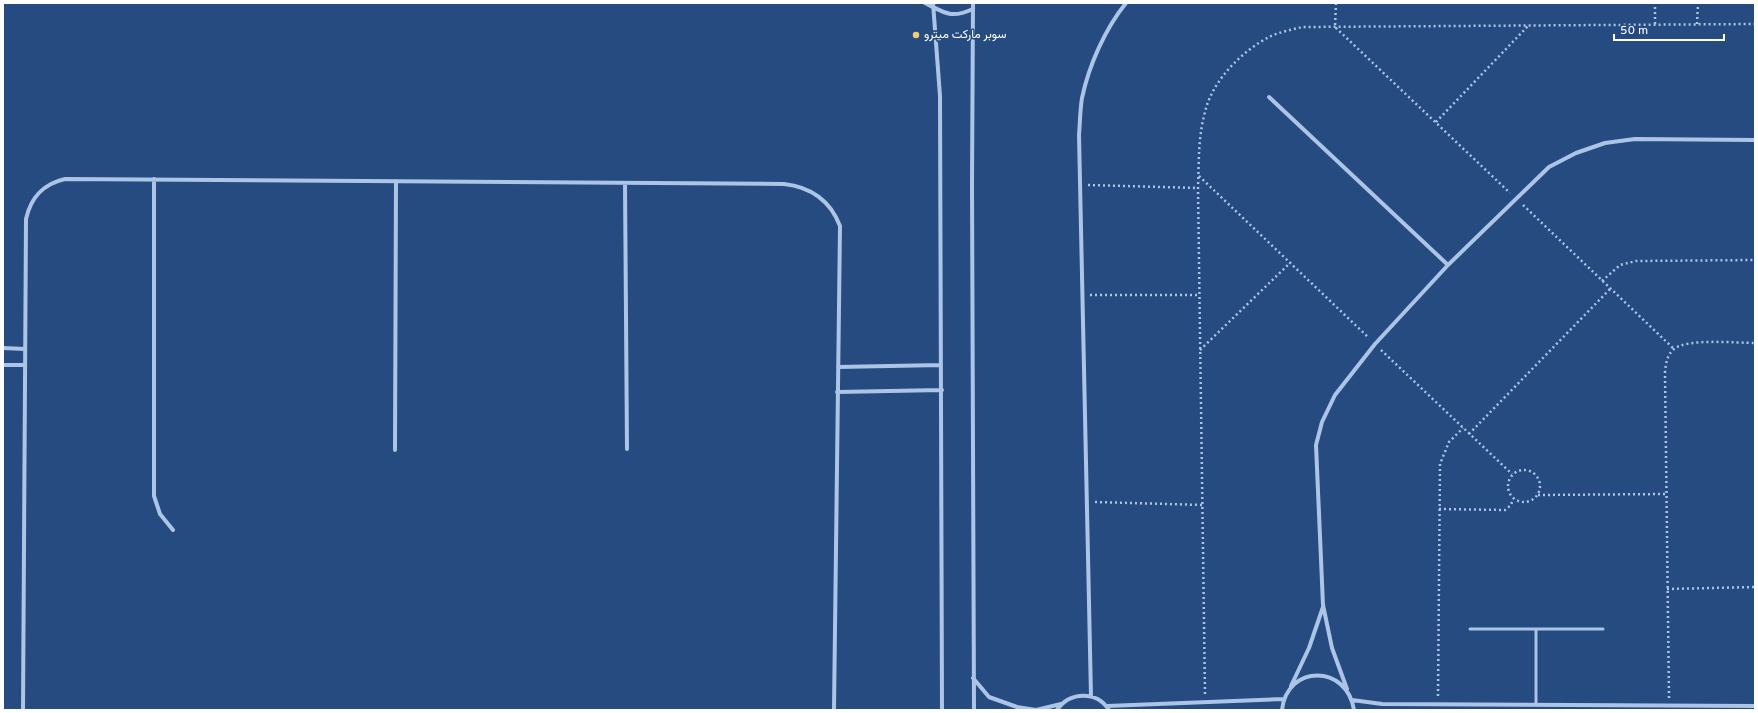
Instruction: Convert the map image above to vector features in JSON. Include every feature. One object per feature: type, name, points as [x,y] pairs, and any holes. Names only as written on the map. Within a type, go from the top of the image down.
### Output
[{"type":"street","points":[[925,3],[933,5],[950,15],[961,15],[973,9]]},
{"type":"street","points":[[973,3],[974,710]]},
{"type":"street","points":[[1090,696],[1079,135],[1082,98],[1097,52],[1120,10],[1126,3]]},
{"type":"street","points":[[933,5],[940,96],[942,710]]},
{"type":"street","points":[[1269,97],[1448,265]]},
{"type":"street","points":[[1354,710],[1352,700],[1332,648],[1323,605],[1316,444],[1322,422],[1335,395],[1374,344],[1448,265],[1516,198],[1549,168],[1576,153],[1605,143],[1635,139],[1755,140]]},
{"type":"street","points":[[23,710],[26,219],[32,200],[46,185],[65,179],[784,184],[803,187],[820,197],[832,210],[840,226],[834,710]]},
{"type":"street","points":[[154,179],[154,496],[160,514],[173,530]]},
{"type":"street","points":[[395,450],[396,181]]},
{"type":"street","points":[[625,183],[626,449]]},
{"type":"street","points":[[3,348],[25,348]]},
{"type":"street","points":[[3,365],[25,365]]},
{"type":"street","points":[[838,367],[941,365]]},
{"type":"street","points":[[837,392],[942,390]]},
{"type":"street","points":[[1282,710],[1284,699],[1309,648],[1323,605]]},
{"type":"street","points":[[1290,688],[1300,680],[1312,675],[1325,676],[1337,681],[1347,689]]},
{"type":"street","points":[[973,678],[989,697],[1017,707],[1036,710],[1061,704],[1075,697],[1090,696],[1100,700],[1108,708],[1284,699]]},
{"type":"street","points":[[1352,700],[1382,704],[1669,704],[1755,706]]},
{"type":"street","points":[[1057,710],[1061,704]]},
{"type":"street","points":[[1512,704],[1513,710]]},
{"type":"street","points":[[1536,704],[1536,710]]},
{"type":"lane","points":[[1470,629],[1603,629]]},
{"type":"lane","points":[[1536,630],[1536,704]]},
{"type":"path","points":[[1336,3],[1335,27],[1674,349]]},
{"type":"path","points":[[1655,3],[1655,24]]},
{"type":"path","points":[[1697,24],[1698,3]]},
{"type":"path","points":[[1206,702],[1198,176],[1199,143],[1205,110],[1220,80],[1242,55],[1270,37],[1302,27],[1755,24]]},
{"type":"path","points":[[1436,122],[1529,25]]},
{"type":"path","points":[[1198,176],[1512,474]]},
{"type":"path","points":[[1080,185],[1198,188]]},
{"type":"path","points":[[1602,281],[1620,265],[1636,261],[1755,260]]},
{"type":"path","points":[[1200,350],[1290,263]]},
{"type":"path","points":[[1470,434],[1611,288]]},
{"type":"path","points":[[1083,295],[1199,295]]},
{"type":"path","points":[[1669,704],[1665,372],[1667,359],[1674,349],[1685,343],[1755,343]]},
{"type":"path","points":[[1438,704],[1440,472],[1442,456],[1449,442],[1463,428]]},
{"type":"path","points":[[1519,470],[1527,470],[1534,473],[1539,479],[1540,487],[1538,495],[1531,501],[1522,503],[1513,499],[1507,487],[1507,482],[1512,474],[1519,470]]},
{"type":"path","points":[[1538,495],[1666,494]]},
{"type":"path","points":[[1439,509],[1505,510],[1511,506],[1513,499]]},
{"type":"path","points":[[1087,502],[1203,505]]},
{"type":"path","points":[[1667,589],[1755,587]]},
{"type":"place","name":"سوبر ماركت ميترو","points":[[916,35]]}]
